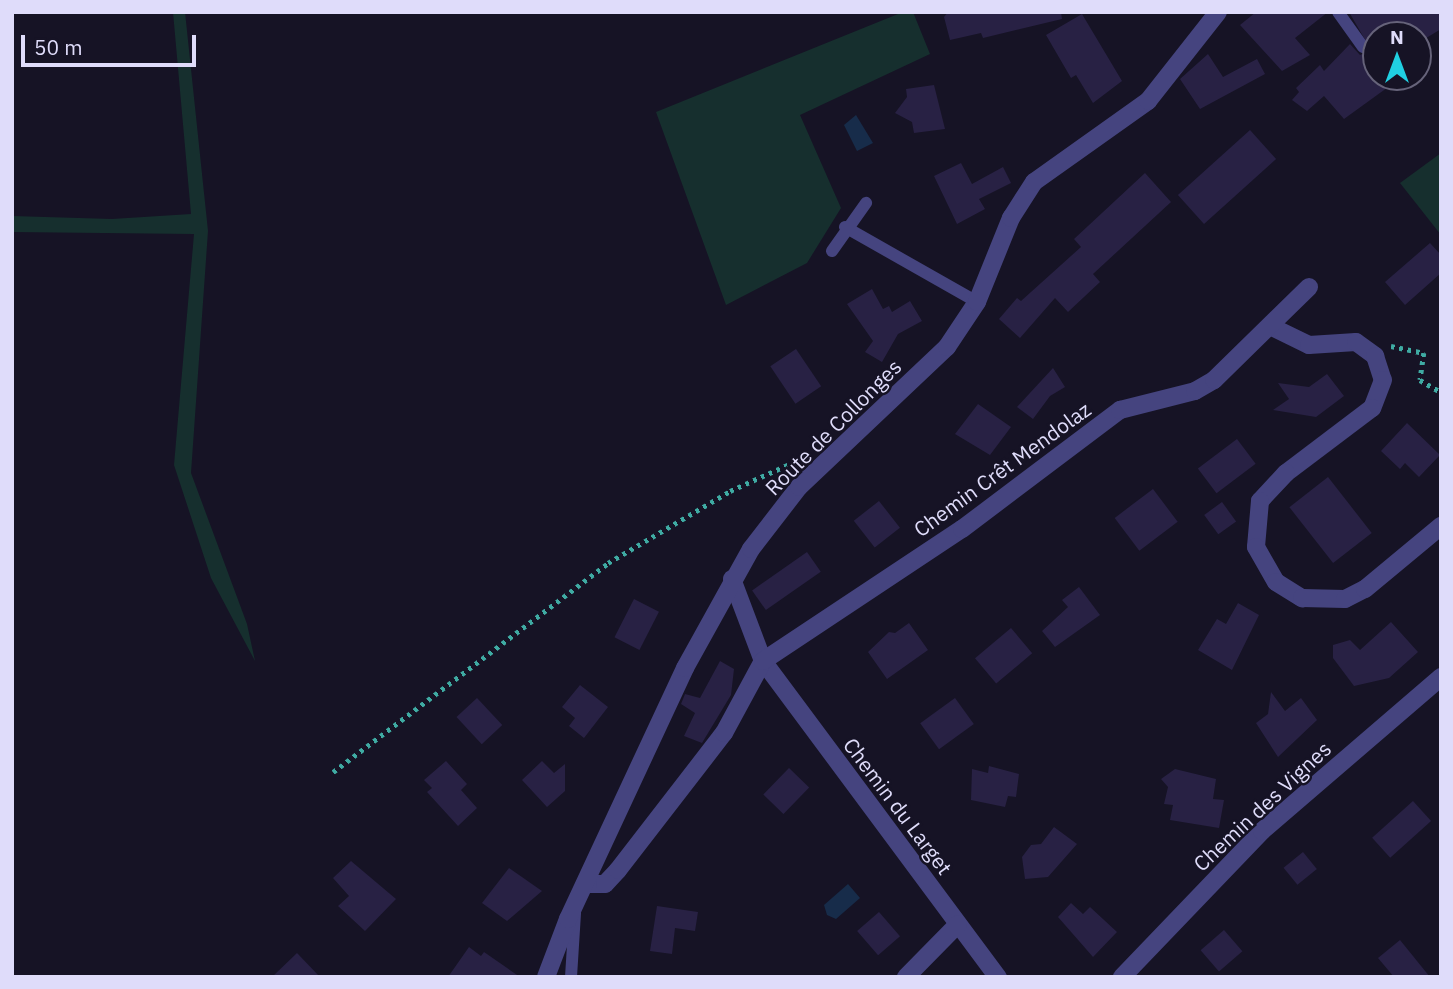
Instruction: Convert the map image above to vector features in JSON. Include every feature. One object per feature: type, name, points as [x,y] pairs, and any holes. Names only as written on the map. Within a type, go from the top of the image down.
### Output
[{"type":"street","name":"Route de Collonges","points":[[546,977],[584,884],[732,579],[799,488],[947,347],[977,302],[1011,218],[1034,182],[1149,101],[1217,12]]},
{"type":"street","name":"Chemin Crêt Mendolaz","points":[[763,661],[962,530],[1120,410],[1206,386],[1309,288]]},
{"type":"street","points":[[1270,326],[1309,345],[1343,340],[1364,346],[1380,363],[1384,380],[1372,408],[1264,495],[1255,537],[1270,575],[1302,598],[1345,599],[1365,589],[1441,526]]},
{"type":"street","name":"Chemin du Larget","points":[[732,579],[763,661],[998,977]]},
{"type":"street","points":[[584,884],[605,884],[618,870],[724,733],[763,661]]},
{"type":"street","name":"Chemin des Vignes","points":[[1122,977],[1262,831],[1441,677]]},
{"type":"street","points":[[906,977],[958,924]]},
{"type":"lane","points":[[1338,12],[1362,46]]},
{"type":"lane","points":[[832,251],[845,227],[866,203]]},
{"type":"lane","points":[[845,227],[977,302]]},
{"type":"lane","points":[[571,977],[576,902]]},
{"type":"path","points":[[1415,352],[1423,353],[1420,380],[1441,392]]},
{"type":"path","points":[[333,772],[608,563],[730,491],[799,459]]},
{"type":"green space","points":[[173,12],[185,12],[208,231],[191,473],[247,624],[255,661],[211,578],[174,465],[194,234],[12,232],[12,216],[112,219],[191,214]]},
{"type":"green space","points":[[903,12],[913,12],[930,54],[800,115],[841,208],[807,263],[726,305],[656,112]]},
{"type":"green space","points":[[1441,153],[1441,235],[1400,183]]},
{"type":"water","points":[[856,115],[873,143],[857,151],[844,125]]},
{"type":"water","points":[[848,884],[860,898],[836,919],[827,915],[824,905]]},
{"type":"building","points":[[948,12],[1061,12],[1062,19],[983,38],[981,33],[950,40],[944,17]]},
{"type":"building","points":[[1256,12],[1328,12],[1295,38],[1310,55],[1282,71],[1240,25]]},
{"type":"building","points":[[1349,12],[1441,12],[1441,29],[1432,34],[1432,21],[1362,21],[1362,34]]},
{"type":"building","points":[[1082,14],[1122,81],[1093,103],[1076,75],[1071,78],[1046,35]]},
{"type":"building","points":[[1350,44],[1362,54],[1362,91],[1383,91],[1344,119],[1324,96],[1307,111],[1292,100],[1299,92],[1296,88],[1320,65],[1324,71]]},
{"type":"building","points":[[1208,54],[1223,77],[1257,59],[1265,74],[1200,109],[1180,79]]},
{"type":"building","points":[[934,85],[945,129],[914,133],[912,122],[895,113],[907,97],[906,89]]},
{"type":"building","points":[[1250,130],[1276,159],[1204,224],[1178,195]]},
{"type":"building","points":[[961,163],[972,184],[1003,167],[1011,183],[979,199],[985,209],[957,224],[934,176]]},
{"type":"building","points":[[1145,173],[1171,202],[1093,274],[1100,282],[1068,312],[1055,298],[1020,338],[999,319],[1017,298],[1021,301],[1081,247],[1074,239]]},
{"type":"building","points":[[1430,243],[1441,255],[1441,273],[1405,305],[1385,282]]},
{"type":"building","points":[[872,289],[883,309],[889,306],[892,312],[910,301],[922,321],[898,334],[882,362],[865,352],[873,341],[847,304]]},
{"type":"building","points":[[796,349],[821,386],[795,404],[770,366]]},
{"type":"building","points":[[1053,368],[1065,387],[1050,396],[1033,419],[1017,407]]},
{"type":"building","points":[[1327,374],[1344,396],[1316,417],[1273,410],[1289,399],[1278,383],[1309,387]]},
{"type":"building","points":[[978,404],[1011,427],[990,455],[955,434]]},
{"type":"building","points":[[1407,423],[1440,455],[1419,477],[1405,463],[1400,469],[1381,451]]},
{"type":"building","points":[[1237,439],[1256,464],[1217,493],[1198,468]]},
{"type":"building","points":[[1328,477],[1372,533],[1333,563],[1289,507]]},
{"type":"building","points":[[1153,489],[1178,522],[1139,551],[1115,518]]},
{"type":"building","points":[[879,501],[900,528],[875,547],[854,521]]},
{"type":"building","points":[[1222,502],[1236,521],[1218,534],[1204,515]]},
{"type":"building","points":[[807,552],[821,572],[766,610],[752,590]]},
{"type":"building","points":[[1079,587],[1100,615],[1055,647],[1042,631],[1068,607],[1062,600]]},
{"type":"building","points":[[634,599],[659,612],[639,650],[614,637]]},
{"type":"building","points":[[1238,603],[1259,615],[1232,670],[1198,650],[1217,619],[1226,624]]},
{"type":"building","points":[[1391,622],[1418,652],[1389,678],[1354,686],[1333,658],[1333,645],[1350,640],[1360,650]]},
{"type":"building","points":[[909,623],[928,650],[887,679],[868,652],[889,632],[895,633]]},
{"type":"building","points":[[1011,628],[1032,653],[996,683],[975,658]]},
{"type":"building","points":[[720,661],[734,669],[731,695],[702,743],[684,736],[695,713],[681,704],[685,694],[700,698]]},
{"type":"building","points":[[580,685],[608,707],[584,738],[569,726],[575,718],[562,707]]},
{"type":"building","points":[[1271,692],[1285,711],[1301,698],[1317,720],[1278,757],[1256,723],[1268,714]]},
{"type":"building","points":[[477,698],[502,725],[482,744],[457,717]]},
{"type":"building","points":[[955,698],[974,724],[939,749],[920,723]]},
{"type":"building","points":[[446,761],[467,784],[461,790],[477,808],[458,826],[427,792],[432,788],[424,780]]},
{"type":"building","points":[[542,761],[554,773],[565,764],[565,791],[547,807],[522,780]]},
{"type":"building","points":[[989,766],[1019,774],[1016,797],[1008,796],[1005,807],[971,800],[972,769],[988,773]]},
{"type":"building","points":[[789,768],[809,787],[783,814],[763,795]]},
{"type":"building","points":[[1175,769],[1216,779],[1213,799],[1224,800],[1219,828],[1170,820],[1173,805],[1164,804],[1168,787],[1161,779]]},
{"type":"building","points":[[1413,801],[1431,821],[1390,858],[1372,838]]},
{"type":"building","points":[[1054,827],[1077,844],[1048,877],[1025,879],[1022,857],[1031,845],[1041,844]]},
{"type":"building","points":[[1303,852],[1317,869],[1297,885],[1284,868]]},
{"type":"building","points":[[351,861],[396,899],[365,931],[338,906],[349,896],[333,878]]},
{"type":"building","points":[[509,868],[542,891],[507,921],[482,903]]},
{"type":"building","points":[[1071,903],[1083,914],[1090,907],[1117,932],[1093,957],[1058,917]]},
{"type":"building","points":[[657,906],[698,912],[695,931],[675,928],[672,954],[650,951]]},
{"type":"building","points":[[879,912],[900,936],[878,955],[857,931]]},
{"type":"building","points":[[1224,930],[1242,951],[1219,971],[1201,950]]},
{"type":"building","points":[[1400,940],[1430,977],[1394,977],[1378,958]]},
{"type":"building","points":[[469,947],[481,956],[484,952],[520,977],[448,977]]},
{"type":"building","points":[[297,953],[320,977],[272,977]]}]
